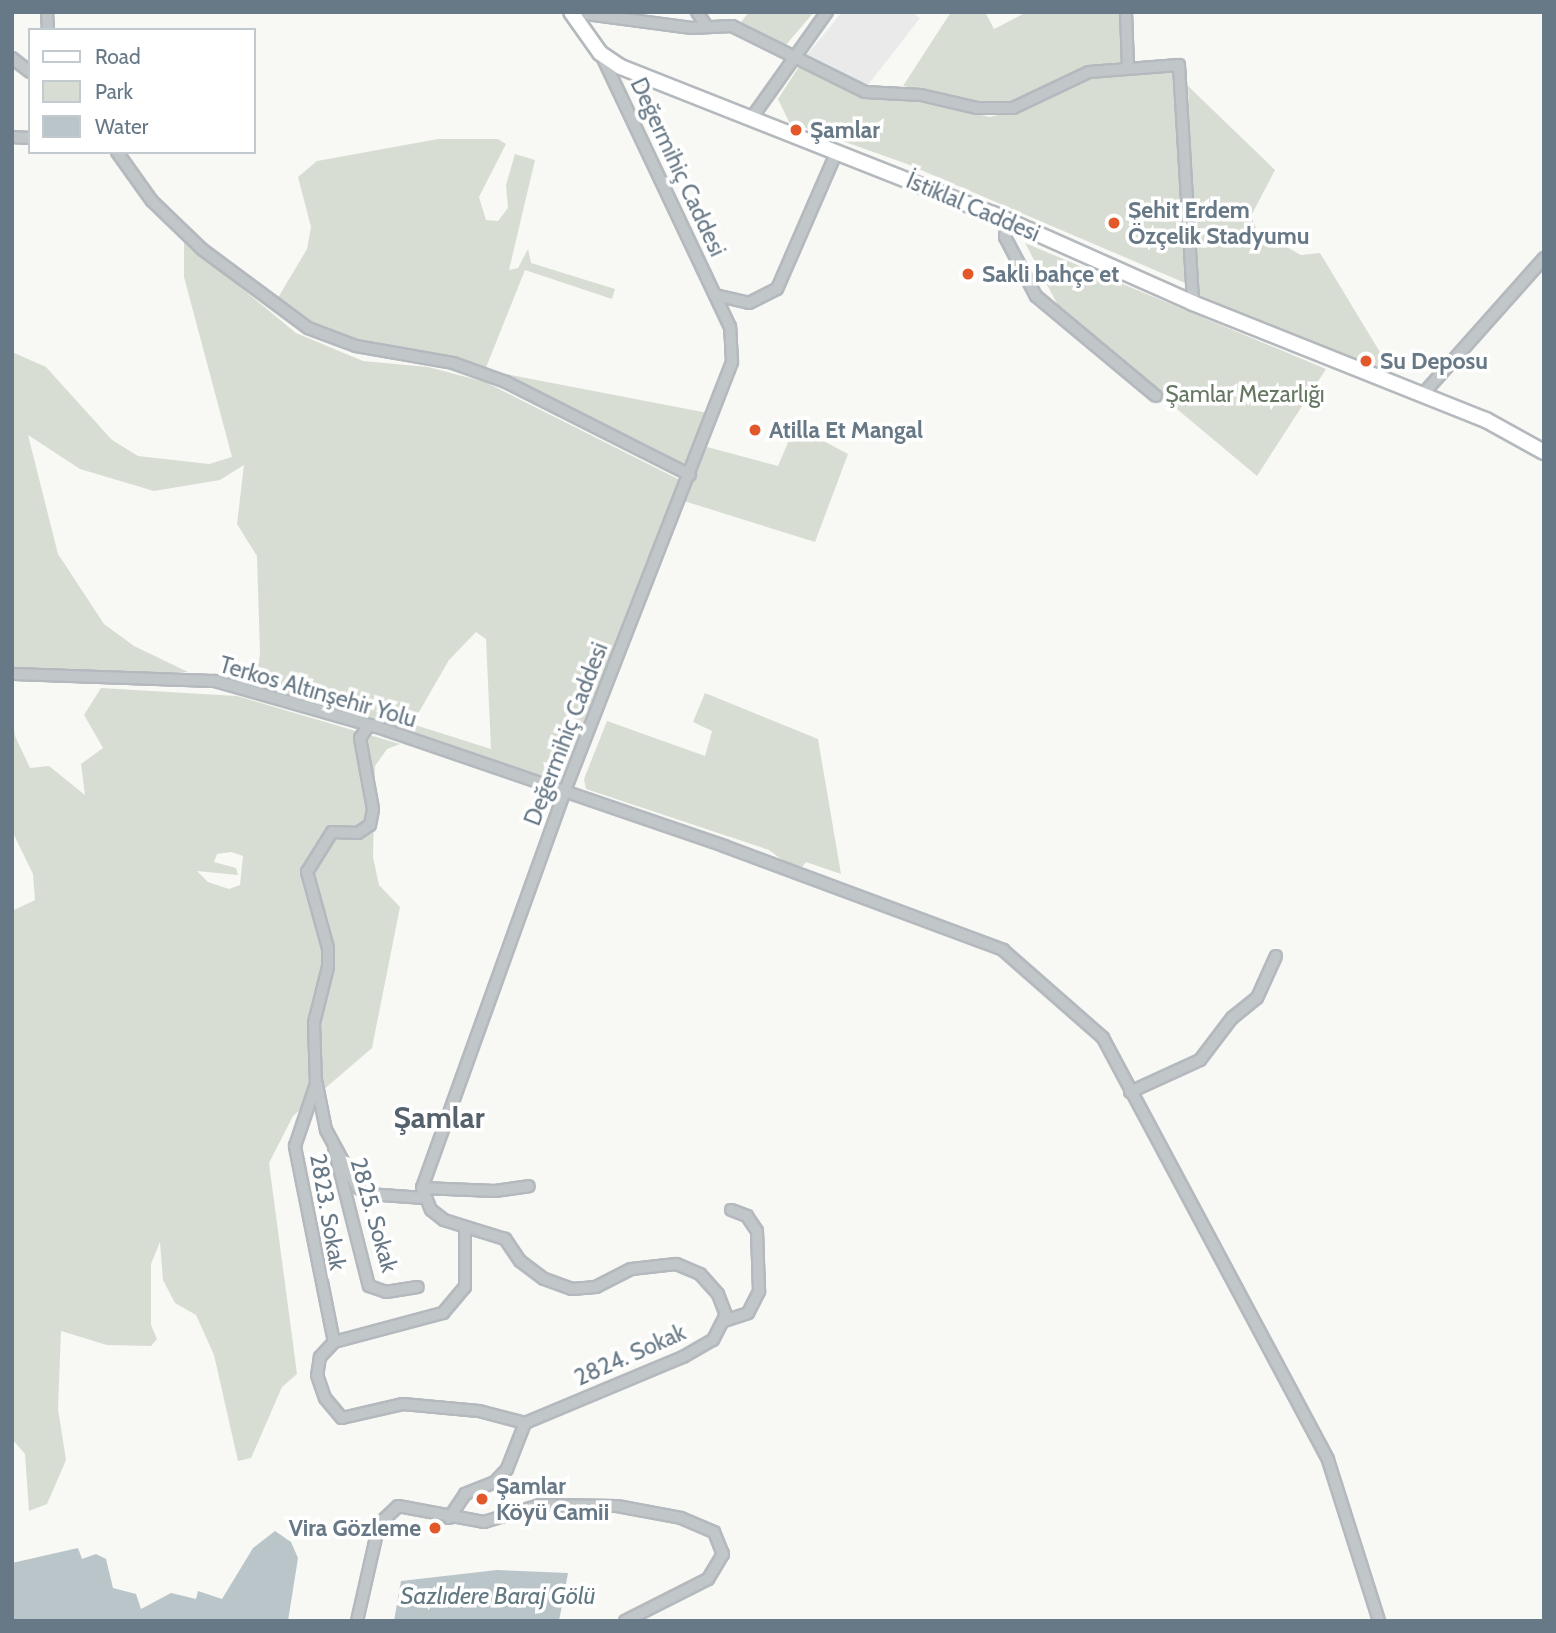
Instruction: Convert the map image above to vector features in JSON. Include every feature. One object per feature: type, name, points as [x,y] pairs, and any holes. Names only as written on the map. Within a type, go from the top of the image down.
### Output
[{"type":"main road","name":"İstiklal Caddesi","points":[[571,12],[600,53],[621,67],[753,116],[1007,220],[1193,303],[1486,420],[1544,453]]},
{"type":"street","points":[[571,12],[743,29],[865,92],[921,94],[995,109],[1034,101],[1089,72],[1128,66],[1179,65],[1193,303]]},
{"type":"street","points":[[697,12],[707,27]]},
{"type":"street","points":[[753,116],[827,12]]},
{"type":"street","points":[[1126,12],[1128,66]]},
{"type":"street","name":"Değermihiç Caddesi","points":[[423,1193],[564,793],[732,362],[730,327],[600,53]]},
{"type":"street","points":[[12,58],[28,70]]},
{"type":"street","points":[[715,295],[749,303],[777,289],[837,151]]},
{"type":"street","points":[[118,154],[152,201],[203,250],[308,328],[356,346],[453,363],[506,382],[690,475]]},
{"type":"street","points":[[1007,220],[1005,237],[1036,296],[1156,396]]},
{"type":"street","points":[[1423,394],[1544,258]]},
{"type":"street","name":"Terkos Altınşehir Yolu","points":[[12,674],[215,681],[369,725],[1003,950],[1103,1038],[1328,1460],[1379,1621]]},
{"type":"street","name":"2823. Sokak","points":[[334,1342],[296,1156],[298,1129],[316,1079],[314,1023],[328,948],[307,872],[332,832],[358,833],[370,825],[373,809],[360,738],[369,725]]},
{"type":"street","points":[[1130,1092],[1200,1060],[1232,1018],[1257,998],[1276,956]]},
{"type":"street","points":[[316,1079],[334,1148],[357,1187],[368,1194],[495,1191],[529,1186]]},
{"type":"street","name":"2825. Sokak","points":[[334,1148],[369,1286],[386,1292],[418,1287]]},
{"type":"street","points":[[423,1193],[444,1220],[466,1230],[496,1234],[544,1279],[572,1289],[596,1287],[631,1269],[676,1264],[700,1274],[718,1294],[724,1321]]},
{"type":"street","name":"2824. Sokak","points":[[525,1423],[563,1410],[605,1385],[665,1366],[713,1340],[724,1321],[748,1313],[759,1291],[757,1231],[747,1216],[731,1210]]},
{"type":"street","points":[[449,1518],[465,1494],[495,1482],[507,1469],[525,1423],[479,1410],[403,1404],[342,1418],[325,1398],[317,1375],[320,1357],[334,1342],[443,1313],[466,1287],[466,1230]]},
{"type":"street","points":[[358,1621],[382,1518],[407,1505],[449,1518],[484,1522],[540,1504],[617,1506],[681,1518],[714,1532],[723,1555],[708,1579],[625,1621]]},
{"type":"shaded area","points":[[842,12],[911,12],[920,18],[868,85],[806,56]]},
{"type":"green space","points":[[749,12],[814,12],[785,46],[741,22]]},
{"type":"green space","points":[[951,12],[985,12],[994,29],[1027,12],[1130,12],[1133,60],[1091,66],[1027,98],[992,105],[903,86]]},
{"type":"green space","name":"Şehit Erdem Özçelik Stadyumu","points":[[800,65],[859,95],[918,100],[990,117],[1029,108],[1087,78],[1175,69],[1185,283],[907,164],[789,122],[778,99]]},
{"type":"green space","points":[[1188,86],[1275,170],[1251,216],[1257,231],[1301,255],[1320,253],[1392,372],[1318,349],[1196,300]]},
{"type":"green space","points":[[438,139],[498,139],[506,144],[479,197],[486,220],[498,221],[508,208],[506,185],[515,154],[535,160],[509,270],[518,268],[528,249],[531,263],[615,289],[612,299],[525,270],[485,370],[708,413],[687,468],[509,383],[419,359],[367,354],[326,339],[276,301],[307,249],[311,227],[298,177],[317,161]]},
{"type":"green space","points":[[184,241],[296,333],[363,361],[428,367],[485,382],[684,482],[562,786],[270,696],[255,686],[260,654],[257,556],[237,524],[244,465],[220,480],[154,491],[80,469],[28,435],[58,554],[104,624],[134,646],[188,672],[112,675],[12,670],[12,352],[46,367],[112,440],[138,456],[209,464],[232,457],[184,277]],"holes":[[[476,632],[486,639],[491,749],[412,724],[449,660]]]},
{"type":"green space","name":"Şamlar Mezarlığı","points":[[1025,243],[1326,369],[1257,476],[1062,313]]},
{"type":"green space","points":[[795,426],[848,454],[815,542],[684,501],[707,447],[778,466]]},
{"type":"green space","points":[[101,688],[237,696],[400,744],[387,749],[375,766],[373,857],[379,885],[400,907],[372,1048],[293,1116],[269,1163],[297,1374],[282,1387],[251,1458],[238,1461],[214,1355],[196,1315],[175,1303],[163,1280],[160,1242],[151,1264],[151,1325],[157,1339],[151,1346],[107,1345],[61,1331],[58,1409],[66,1460],[47,1504],[29,1511],[25,1454],[12,1439],[12,911],[35,900],[33,874],[12,831],[12,712],[15,736],[30,768],[49,766],[85,795],[81,764],[103,748],[84,715]],"holes":[[[231,852],[243,856],[240,885],[229,889],[208,882],[197,871],[238,875],[236,868],[214,862],[217,854]]]},
{"type":"green space","points":[[705,693],[818,739],[841,874],[806,862],[802,867],[789,865],[769,850],[586,789],[584,779],[607,721],[705,756],[712,731],[693,722]]},
{"type":"water","points":[[275,1531],[291,1542],[298,1558],[288,1621],[12,1621],[12,1563],[78,1548],[82,1559],[96,1554],[106,1559],[113,1588],[136,1594],[141,1609],[171,1593],[196,1599],[198,1591],[222,1599],[253,1548]]},
{"type":"water","name":"Sazlıdere Baraj Gölü","points":[[497,1570],[568,1573],[559,1621],[394,1621],[401,1581]]},
{"type":"place","name":"Şamlar","points":[[796,130]]},
{"type":"place","name":"Şehit Erdem Özçelik Stadyumu","points":[[1114,223]]},
{"type":"place","name":"Sakli bahçe et","points":[[968,274]]},
{"type":"place","name":"Su Deposu","points":[[1366,361]]},
{"type":"place","name":"Atilla Et Mangal","points":[[755,430]]},
{"type":"place","name":"Şamlar Köyü Camii","points":[[482,1499]]},
{"type":"place","name":"Vira Gözleme","points":[[435,1528]]},
{"type":"district","name":"Şamlar","points":[[439,1118]]}]
